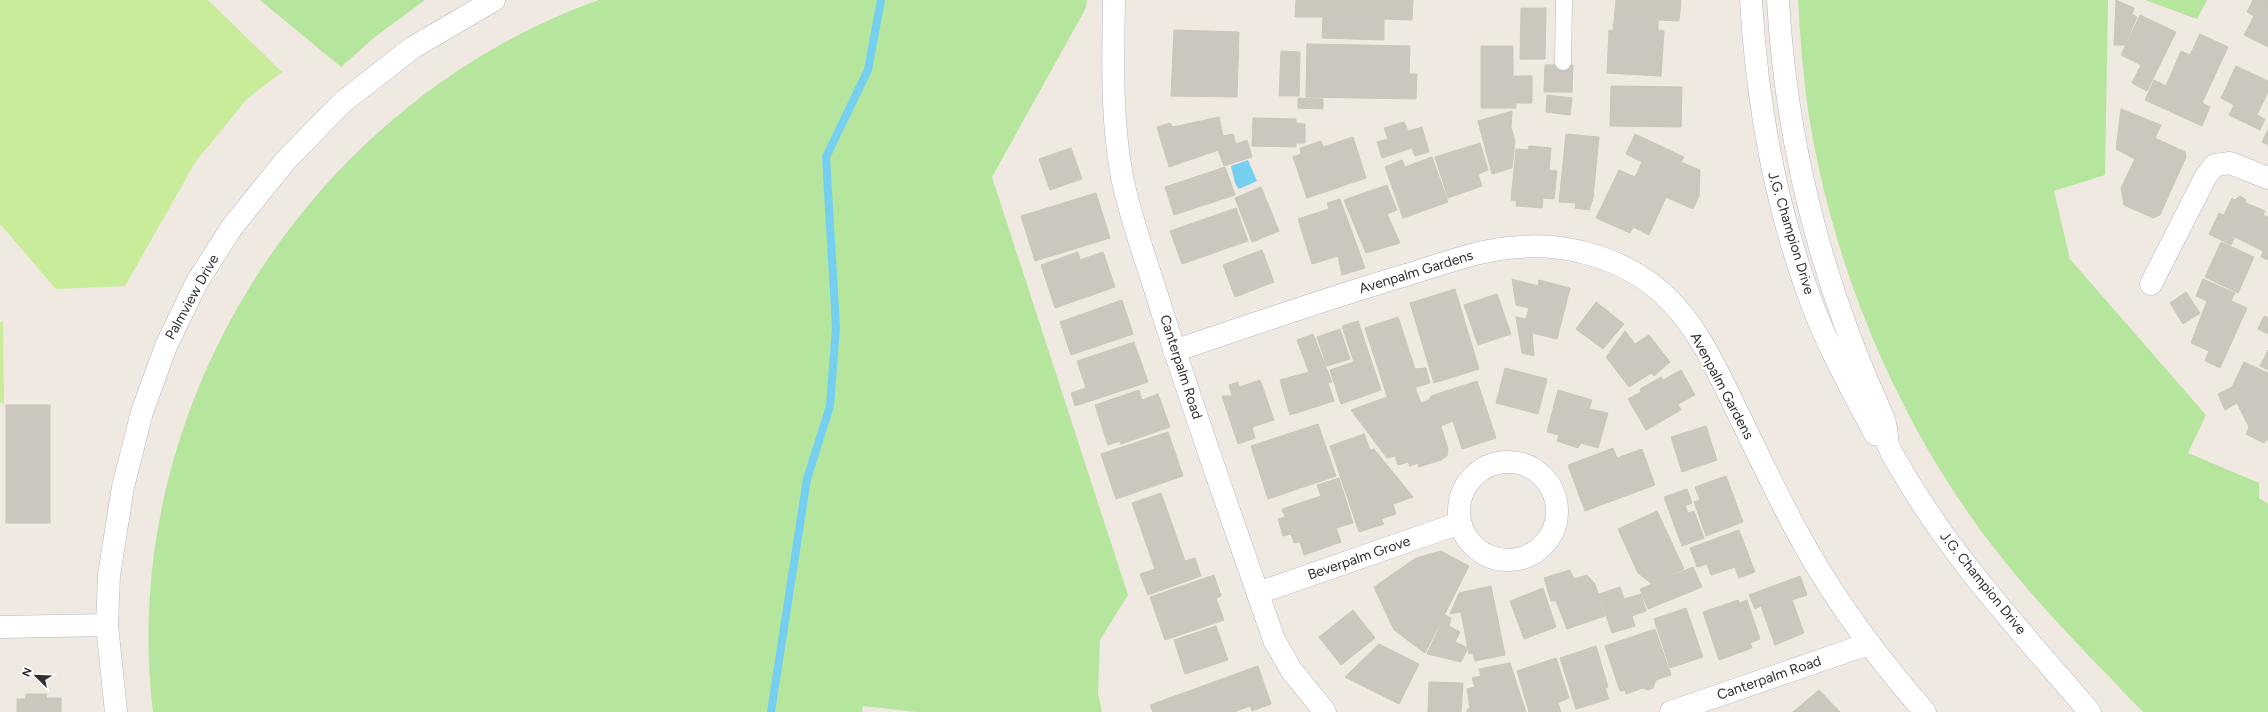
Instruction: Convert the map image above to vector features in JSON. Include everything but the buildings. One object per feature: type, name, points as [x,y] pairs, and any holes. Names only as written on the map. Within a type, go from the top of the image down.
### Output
[{"type":"street","name":"Palmview Drive","points":[[116,712],[106,625],[109,575],[122,494],[142,412],[166,346],[197,282],[232,227],[286,160],[343,102],[412,48],[494,0]]},
{"type":"street","name":"Canterpalm Road","points":[[1114,0],[1112,82],[1116,136],[1122,177],[1174,351],[1274,640],[1288,664],[1325,712]]},
{"type":"street","name":"J.G. Champion Drive","points":[[1751,0],[1759,96],[1771,166],[1788,229],[1812,305],[1844,374],[1877,437],[1888,445],[1927,511],[1950,545],[2090,712]]},
{"type":"street","name":"J.G. Champion Drive","points":[[1778,0],[1783,56],[1795,139],[1823,259],[1845,328],[1887,426],[1888,445]]},
{"type":"street","points":[[2151,284],[2206,176],[2215,165],[2230,163],[2268,178]]},
{"type":"street","name":"Avenpalm Gardens","points":[[1174,351],[1384,282],[1481,252],[1521,246],[1559,248],[1599,256],[1629,271],[1661,292],[1690,326],[1711,357],[1773,485],[1806,548],[1868,644],[1925,712]]},
{"type":"street","points":[[1500,461],[1517,461],[1532,467],[1545,477],[1554,491],[1558,507],[1556,523],[1550,538],[1538,550],[1524,558],[1508,560],[1492,558],[1477,550],[1466,538],[1460,523],[1458,506],[1463,490],[1472,476],[1485,467],[1500,461]]},
{"type":"street","name":"Beverpalm Grove","points":[[1258,592],[1460,523]]},
{"type":"street","points":[[0,627],[106,625]]},
{"type":"street","name":"Canterpalm Road","points":[[1671,712],[1868,644]]},
{"type":"lane","points":[[1562,62],[1564,0]]},
{"type":"green space","points":[[0,0],[208,0],[282,72],[247,99],[196,161],[125,286],[56,289],[0,224]]},
{"type":"green space","points":[[260,0],[425,0],[375,37],[341,67]]},
{"type":"green space","points":[[599,0],[1087,0],[1086,8],[992,177],[1128,595],[1100,640],[1098,693],[1102,712],[916,712],[863,706],[862,712],[153,712],[150,598],[167,486],[202,380],[254,280],[322,190],[403,111],[496,47]]},
{"type":"green space","points":[[1798,0],[2108,0],[2105,175],[2054,191],[2070,259],[2206,415],[2188,453],[2259,483],[2259,498],[2268,504],[2268,712],[2143,712],[2038,601],[2005,562],[1968,512],[1934,460],[1904,405],[1877,349],[1854,290],[1835,231],[1819,171],[1806,96]]},
{"type":"green space","points":[[2145,0],[2207,0],[2197,19]]},
{"type":"green space","points":[[0,322],[3,322],[4,403],[0,403]]},
{"type":"water","points":[[1248,160],[1257,181],[1239,189],[1235,183],[1231,166]]},
{"type":"waterway","points":[[771,712],[807,479],[830,406],[836,327],[826,157],[868,70],[881,0]]}]
